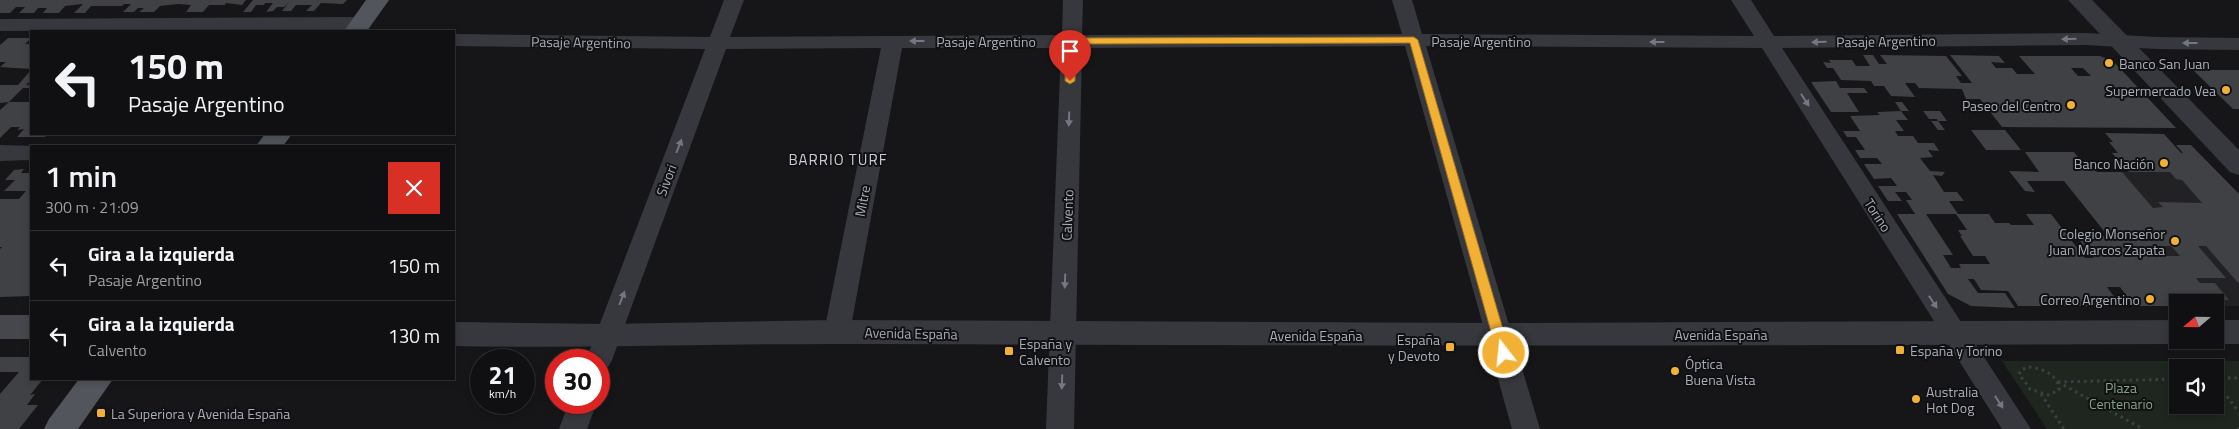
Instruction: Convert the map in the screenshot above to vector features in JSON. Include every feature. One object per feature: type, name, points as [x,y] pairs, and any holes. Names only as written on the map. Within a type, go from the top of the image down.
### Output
[{"type":"main road","points":[[358,27],[378,0]]},
{"type":"main road","points":[[270,145],[278,135]]},
{"type":"main road","points":[[0,327],[30,327]]},
{"type":"main road","points":[[60,429],[97,380]]},
{"type":"street","name":"Sivori","points":[[603,348],[734,0]]},
{"type":"street","name":"Calvento","points":[[1060,429],[1073,0]]},
{"type":"street","points":[[1402,0],[1526,429]]},
{"type":"street","name":"Torino","points":[[1741,0],[1952,332],[2016,429]]},
{"type":"street","points":[[2079,0],[2239,166]]},
{"type":"street","points":[[0,25],[358,27]]},
{"type":"street","name":"Pasaje Argentino","points":[[455,40],[718,43],[1414,40],[1768,42],[2086,39],[2156,44],[2239,44]]},
{"type":"street","name":"Mitre","points":[[837,332],[892,41]]},
{"type":"street","points":[[0,153],[30,153]]},
{"type":"street","name":"Avenida España","points":[[455,334],[603,348],[837,332],[1499,335],[2169,332]]},
{"type":"street","points":[[2224,332],[2239,332]]},
{"type":"street","points":[[573,429],[579,414]]},
{"type":"path","points":[[2064,429],[2041,394],[2023,383],[2019,374],[2021,370],[2035,367],[2049,373],[2058,382],[2143,429]]},
{"type":"path","points":[[2224,379],[2239,378]]},
{"type":"path","points":[[2058,382],[2169,379]]},
{"type":"path","points":[[2041,394],[2053,395],[2057,393],[2060,390],[2058,382]]},
{"type":"path","points":[[2224,391],[2239,412]]},
{"type":"shaded area","name":"Colegio Monseñor Juan Marcos Zapata","points":[[2058,172],[2217,172],[2239,194],[2239,306],[2224,306],[2224,294],[2169,294],[2169,306],[2164,306]]},
{"type":"green space","name":"Plaza Centenario","points":[[2002,361],[2169,361],[2169,414],[2224,414],[2224,361],[2239,361],[2239,429],[2047,429]]},
{"type":"building","points":[[0,0],[246,0],[242,5],[226,3],[225,5],[209,5],[203,12],[186,12],[191,5],[178,4],[160,6],[154,12],[139,12],[144,8],[138,8],[134,12],[123,12],[131,4],[124,4],[122,6],[91,6],[85,13],[74,13],[83,4],[65,6],[59,13],[43,13],[47,8],[38,8],[34,13],[19,13],[25,7],[16,7],[10,13],[0,13]]},
{"type":"building","points":[[253,0],[347,0],[343,4],[321,3],[314,11],[306,11],[312,5],[296,5],[291,11],[282,11],[289,2],[284,7],[277,7],[273,11],[266,12],[273,3],[265,3],[264,5],[256,5],[251,12],[243,12]]},
{"type":"building","points":[[8,38],[30,38],[25,44],[30,44],[30,69],[0,67],[6,62],[0,62],[0,45]]},
{"type":"building","points":[[1863,55],[1873,55],[1879,64],[1887,64],[1880,55],[1946,56],[1962,76],[1956,76],[1961,83],[1972,83],[1950,55],[1999,56],[2005,63],[1991,62],[1996,68],[2012,68],[2017,74],[2035,74],[2019,56],[2100,56],[2113,61],[2176,128],[2002,127],[1980,99],[1966,99],[1962,89],[1919,88],[1915,83],[1905,83],[1915,97],[1891,96],[1884,86],[1874,86],[1871,81],[1841,80],[1833,68],[1827,68],[1823,62],[1831,63],[1829,60],[1852,60],[1856,66],[1870,66]],"holes":[[[2071,68],[2083,68],[2091,76],[2078,76]]]},
{"type":"building","name":"Supermercado Vea","points":[[2193,70],[2239,70],[2239,109],[2233,109]]},
{"type":"building","points":[[30,71],[30,81],[26,85],[30,85],[30,88],[23,88],[9,102],[0,103],[0,85],[18,85]]},
{"type":"building","points":[[1836,81],[1840,88],[1864,88],[1868,93],[1847,93],[1859,112],[1831,112],[1811,82]]},
{"type":"building","points":[[9,102],[30,102],[30,135],[46,135],[45,137],[17,137],[24,129],[17,130],[20,127],[11,127],[0,138],[0,110]]},
{"type":"building","points":[[1895,102],[1902,102],[1909,111],[1901,111]]},
{"type":"building","points":[[1901,111],[1908,120],[1896,120],[1904,131],[1895,131],[1898,136],[1913,136],[1918,143],[1934,143],[1939,151],[1928,150],[1933,157],[1920,158],[1930,171],[1945,172],[1942,176],[1933,175],[1944,192],[1957,192],[1964,201],[1949,201],[1958,214],[1989,214],[1995,223],[2034,225],[2026,214],[2051,214],[2085,258],[2094,258],[2076,236],[2108,236],[2064,181],[2027,181],[2035,192],[2025,191],[2009,171],[2039,172],[2025,152],[2074,152],[2082,163],[2090,163],[2097,172],[2122,172],[2153,208],[2163,207],[2158,202],[2202,203],[2182,180],[2176,179],[2170,172],[2129,172],[2112,153],[2118,153],[2109,142],[2113,142],[2105,133],[2164,134],[2181,153],[2183,153],[2176,145],[2191,145],[2239,194],[2239,284],[2206,246],[2198,246],[2226,278],[2196,278],[2200,283],[2215,283],[2229,300],[2224,300],[2224,294],[2169,294],[2169,306],[2134,306],[2120,287],[2107,287],[2121,306],[2018,306],[2008,291],[1981,290],[1974,279],[1968,279],[1978,293],[2005,293],[2015,308],[1971,306],[1948,294],[1897,214],[1915,214],[1906,200],[1912,200],[1906,192],[1895,192],[1902,201],[1888,201],[1878,186],[1897,186],[1891,178],[1874,179],[1864,164],[1882,164],[1877,158],[1860,158],[1855,150],[1865,150],[1856,137],[1847,137],[1843,131],[1860,131],[1850,116],[1880,115],[1877,112]],"holes":[[[1926,214],[1956,214],[1967,230],[1958,230],[1962,236],[1960,236],[1973,256],[1985,256],[1990,264],[1959,264],[1961,268],[1951,268],[1943,255],[1953,255]],[[2146,246],[2171,246],[2180,256],[2154,256]]]},
{"type":"building","points":[[1923,111],[1940,111],[1947,121],[1929,119]]},
{"type":"building","points":[[1931,121],[1938,121],[1945,130],[1938,130]]},
{"type":"building","points":[[1971,130],[2005,130],[2021,150],[1986,150]]},
{"type":"building","points":[[24,169],[21,173],[30,173],[30,296],[0,297],[0,249],[2,247],[0,247],[0,199],[19,199],[26,191],[4,191],[15,180],[5,180],[14,170]]},
{"type":"building","points":[[0,357],[30,357],[30,380],[42,380],[30,395],[35,394],[27,405],[38,405],[19,429],[0,429],[0,394],[19,372],[0,372]]},
{"type":"place","name":"Banco San Juan","points":[[2109,63]]},
{"type":"place","name":"Supermercado Vea","points":[[2226,90]]},
{"type":"place","name":"Paseo del Centro","points":[[2071,105]]},
{"type":"place","name":"Banco Nación","points":[[2164,163]]},
{"type":"place","name":"Colegio Monseñor Juan Marcos Zapata","points":[[2175,241]]},
{"type":"place","name":"Correo Argentino","points":[[2150,299]]},
{"type":"place","name":"España y Devoto","points":[[1450,347]]},
{"type":"place","name":"España y Torino","points":[[1900,350]]},
{"type":"place","name":"España y Calvento","points":[[1009,351]]},
{"type":"place","name":"Óptica Buena Vista","points":[[1675,371]]},
{"type":"place","name":"Australia Hot Dog","points":[[1916,399]]},
{"type":"place","name":"La Superiora y Avenida España","points":[[101,413]]},
{"type":"district","name":"BARRIO TURF","points":[[838,159]]},
{"type":"route","points":[[1070,81],[1071,41],[1414,40],[1504,353]]}]
